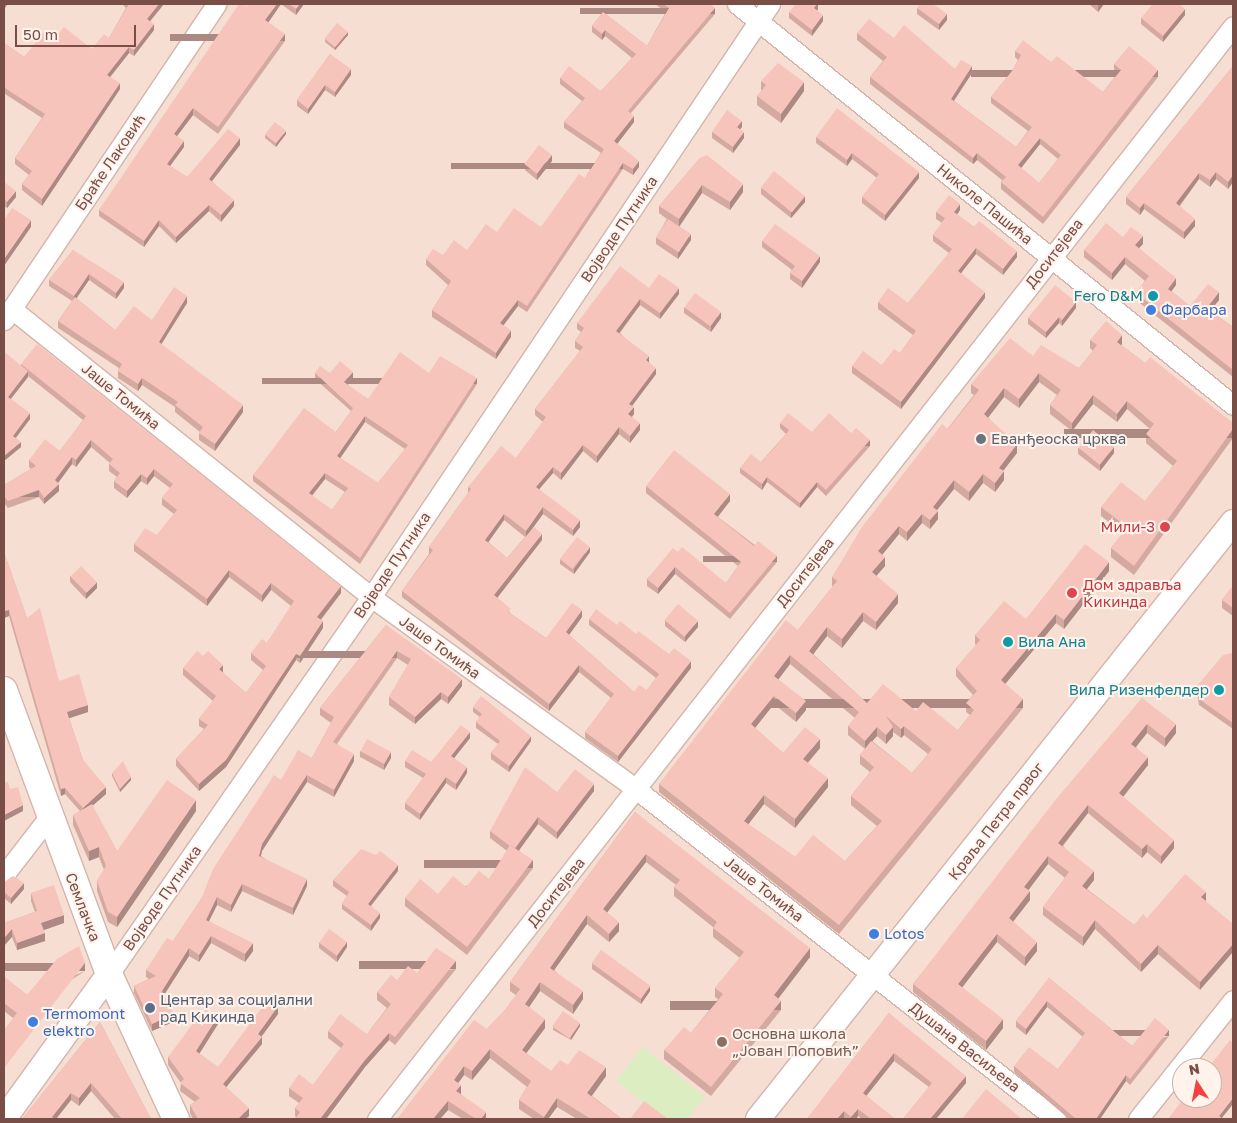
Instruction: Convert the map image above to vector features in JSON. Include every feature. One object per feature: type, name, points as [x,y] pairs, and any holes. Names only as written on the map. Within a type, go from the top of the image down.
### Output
[{"type":"main road","name":"Семлачка","points":[[4,690],[48,818],[109,974],[176,1119]]},
{"type":"street","name":"Браће Лаковић","points":[[8,314],[216,4]]},
{"type":"street","name":"Николе Пашића","points":[[737,4],[1233,405]]},
{"type":"street","name":"Војводе Путника","points":[[4,1119],[109,974],[371,597],[770,4]]},
{"type":"street","name":"Доситејева","points":[[377,1119],[1233,26]]},
{"type":"street","name":"Јаше Томића","points":[[8,314],[371,597],[636,789],[874,975]]},
{"type":"street","name":"Краља Петра првог","points":[[758,1119],[1233,522]]},
{"type":"street","points":[[4,875],[48,818]]},
{"type":"street","name":"Душана Васиљева","points":[[874,975],[1056,1119]]},
{"type":"street","points":[[1138,1119],[1233,1000]]},
{"type":"shaded area","points":[[4,4],[1233,4],[1233,1119],[4,1119]]},
{"type":"green space","points":[[643,1047],[705,1097],[687,1119],[664,1119],[616,1081]]},
{"type":"building","points":[[129,4],[159,4],[147,19],[154,24],[134,50],[129,47],[107,75],[120,83],[42,199],[22,184],[32,171],[15,158],[45,114],[5,88],[4,91],[4,43],[24,57],[44,32],[54,39],[64,27],[92,49],[104,34],[109,38]]},
{"type":"building","points":[[239,4],[247,6],[249,4],[277,4],[265,20],[285,34],[218,127],[193,108],[174,134],[184,141],[167,164],[187,177],[228,129],[240,138],[209,179],[234,200],[221,215],[209,205],[176,237],[159,220],[144,241],[99,210]]},
{"type":"building","points":[[289,4],[300,4],[296,9]]},
{"type":"building","points":[[663,4],[710,4],[715,8],[628,111],[634,116],[614,141],[639,161],[633,169],[623,163],[527,306],[518,300],[500,323],[511,330],[496,353],[432,310],[451,281],[426,259],[433,249],[443,255],[454,240],[467,250],[486,224],[497,232],[514,208],[541,227],[579,174],[585,178],[604,149],[564,122],[585,98],[560,78],[569,66],[601,91],[636,54],[605,30],[602,34],[592,26],[603,12],[647,46],[669,8]]},
{"type":"building","points":[[796,4],[817,4],[814,8],[823,15],[812,30],[789,12]]},
{"type":"building","points":[[920,4],[933,4],[947,14],[939,24],[917,8]]},
{"type":"building","points":[[1153,4],[1179,4],[1185,9],[1163,36],[1141,18]]},
{"type":"building","points":[[869,19],[894,38],[904,25],[955,69],[961,60],[972,66],[951,99],[1016,147],[1032,127],[991,97],[1012,71],[1021,55],[1015,51],[1023,40],[1051,62],[1057,56],[1103,92],[1121,70],[1114,64],[1129,46],[1158,70],[1043,217],[1001,182],[1006,177],[977,153],[973,158],[870,77],[887,57],[857,33]],"holes":[[[1040,138],[1061,155],[1039,183],[1018,165]]]},
{"type":"building","points":[[337,23],[348,32],[335,47],[324,39]]},
{"type":"building","points":[[330,54],[351,69],[335,92],[325,85],[308,109],[297,100]]},
{"type":"building","points":[[778,63],[804,82],[781,114],[757,96],[766,85],[761,81]]},
{"type":"building","points":[[1233,66],[1233,175],[1228,182],[1216,172],[1210,180],[1199,173],[1176,203],[1195,219],[1184,232],[1144,203],[1140,208],[1126,197]]},
{"type":"building","points":[[837,108],[919,172],[885,215],[862,197],[879,174],[852,153],[847,160],[816,137]]},
{"type":"building","points":[[727,110],[742,121],[737,127],[744,132],[733,147],[712,132]]},
{"type":"building","points":[[275,122],[286,131],[276,143],[265,134]]},
{"type":"building","points":[[539,145],[552,155],[537,174],[524,164]]},
{"type":"building","points":[[707,155],[743,184],[730,202],[702,185],[679,219],[659,206],[700,158]]},
{"type":"building","points":[[774,171],[805,196],[792,212],[761,187]]},
{"type":"building","points":[[4,182],[16,191],[7,202],[4,199]]},
{"type":"building","points":[[949,195],[960,204],[954,212],[974,227],[979,221],[1017,251],[1003,269],[976,248],[958,271],[985,292],[901,402],[852,366],[863,351],[882,365],[894,349],[900,353],[916,331],[878,302],[888,288],[908,303],[952,249],[933,235],[945,218],[936,212]]},
{"type":"building","points":[[12,208],[31,220],[4,259],[4,220]]},
{"type":"building","points":[[668,219],[691,234],[679,252],[656,237]]},
{"type":"building","points":[[1106,223],[1123,237],[1131,227],[1143,236],[1135,245],[1176,278],[1168,289],[1190,306],[1208,284],[1219,292],[1206,309],[1233,327],[1233,370],[1136,293],[1149,276],[1125,257],[1112,273],[1084,250]]},
{"type":"building","points":[[775,224],[820,256],[802,281],[790,273],[795,266],[762,241]]},
{"type":"building","points":[[73,250],[124,282],[116,293],[89,274],[74,296],[49,280]]},
{"type":"building","points":[[620,266],[649,288],[659,274],[679,288],[660,313],[640,299],[616,331],[649,356],[646,360],[656,368],[629,404],[634,407],[628,414],[640,423],[630,436],[619,427],[597,456],[583,445],[561,473],[553,467],[536,487],[580,520],[573,530],[543,507],[526,531],[504,514],[485,540],[507,558],[534,527],[542,534],[494,595],[511,609],[508,612],[546,638],[572,603],[582,610],[566,632],[634,692],[639,685],[647,690],[659,674],[589,619],[596,609],[617,625],[620,621],[636,634],[638,631],[669,654],[674,648],[691,661],[618,756],[585,732],[614,694],[579,665],[549,704],[402,591],[433,550],[429,547],[471,489],[468,487],[501,446],[516,458],[546,417],[535,409],[583,347],[575,341],[584,328],[577,323]]},
{"type":"building","points":[[1055,285],[1076,302],[1062,320],[1059,317],[1046,332],[1028,318]]},
{"type":"building","points":[[174,287],[187,296],[159,342],[243,405],[215,444],[199,433],[203,427],[175,405],[178,402],[142,378],[138,384],[118,371],[122,364],[58,321],[75,297],[115,330],[134,306],[152,320]]},
{"type":"building","points":[[695,293],[721,312],[710,326],[684,308]]},
{"type":"building","points":[[1106,321],[1122,335],[1117,342],[1145,363],[1150,357],[1233,423],[1233,429],[1134,566],[1111,548],[1127,527],[1101,507],[1121,482],[1145,501],[1177,461],[1146,434],[1154,424],[1127,401],[1117,414],[1093,395],[1072,423],[1050,405],[1061,390],[1039,373],[1019,399],[1004,388],[984,414],[1017,444],[999,468],[1004,471],[995,483],[983,474],[969,492],[954,480],[933,507],[938,511],[930,520],[922,514],[907,532],[899,526],[878,551],[885,557],[872,572],[898,594],[876,622],[863,612],[842,639],[827,627],[809,651],[867,703],[883,684],[916,711],[923,702],[958,730],[974,710],[966,703],[977,691],[956,668],[980,640],[975,635],[1004,601],[1026,619],[1085,544],[1109,562],[1064,620],[1056,614],[1001,680],[1023,699],[839,925],[659,784],[786,620],[798,630],[837,581],[832,577],[862,527],[942,424],[948,429],[979,390],[971,384],[1010,338],[1033,356],[1041,345],[1079,368],[1097,345],[1090,340]],"holes":[[[790,655],[859,712],[848,726],[865,741],[877,727],[886,735],[893,727],[886,716],[901,729],[904,726],[932,749],[912,773],[871,741],[860,755],[874,767],[851,796],[882,821],[845,861],[813,835],[795,857],[744,821],[764,795],[795,819],[828,778],[803,759],[820,739],[805,727],[783,753],[751,724],[774,696],[796,713],[806,701],[774,676]]]},
{"type":"building","points":[[37,344],[341,586],[317,617],[323,621],[300,656],[296,654],[226,760],[199,784],[176,759],[208,725],[199,719],[216,696],[183,668],[197,651],[203,656],[208,651],[223,665],[219,669],[246,693],[266,666],[251,653],[262,639],[267,643],[294,601],[271,583],[262,595],[229,570],[207,599],[134,544],[145,528],[157,535],[177,510],[162,498],[173,484],[154,469],[147,478],[141,474],[127,491],[114,481],[120,473],[109,464],[113,459],[91,440],[76,460],[72,457],[55,480],[59,484],[44,498],[39,490],[8,501],[4,496],[4,485],[36,466],[29,460],[45,439],[60,451],[86,416],[21,364]]},
{"type":"building","points":[[4,352],[28,371],[8,397],[30,413],[13,436],[21,442],[4,456]]},
{"type":"building","points":[[400,352],[429,373],[440,356],[477,378],[360,558],[253,475],[304,408],[336,432],[353,408],[315,373],[320,366],[330,373],[340,361],[353,372],[344,382],[368,399]],"holes":[[[365,416],[408,445],[378,483],[337,456]],[[325,473],[348,488],[332,510],[309,493]]]},
{"type":"building","points":[[788,413],[812,432],[829,413],[851,433],[856,428],[870,440],[826,490],[817,482],[800,503],[767,477],[762,484],[740,468],[751,454],[761,462],[776,446],[789,430],[780,423]]},
{"type":"building","points":[[1093,430],[1114,447],[1100,465],[1079,448]]},
{"type":"building","points":[[674,450],[730,494],[714,514],[754,546],[758,541],[777,556],[730,613],[675,567],[658,588],[647,579],[673,548],[678,552],[682,547],[726,583],[741,562],[646,486]]},
{"type":"building","points":[[577,537],[590,547],[572,569],[560,559]]},
{"type":"building","points":[[4,552],[27,618],[40,608],[59,681],[79,674],[88,705],[67,712],[83,760],[106,787],[83,808],[65,788],[61,789],[9,610],[4,611]]},
{"type":"building","points":[[81,566],[97,582],[87,593],[70,577]]},
{"type":"building","points":[[1233,586],[1233,608],[1222,600]]},
{"type":"building","points":[[678,604],[698,621],[684,637],[665,620]]},
{"type":"building","points":[[386,625],[462,679],[448,697],[441,692],[415,717],[389,697],[411,659],[397,651],[333,742],[354,754],[334,790],[307,775],[262,844],[259,856],[307,879],[293,908],[242,884],[231,905],[217,897],[206,920],[253,943],[245,954],[211,936],[199,955],[189,948],[162,991],[173,1014],[152,1024],[134,986],[156,976],[146,970],[167,938],[173,941],[202,897],[213,869],[274,775],[281,780],[298,750],[312,758],[334,717],[320,708]]},
{"type":"building","name":"Вила Ризенфелдер","points":[[1233,653],[1233,723],[1199,699],[1197,686],[1223,655]]},
{"type":"building","points":[[481,696],[531,736],[509,766],[491,753],[500,741],[476,722],[482,714],[473,707]]},
{"type":"building","points":[[1142,698],[1176,724],[1165,738],[1147,724],[1131,744],[1148,757],[1119,793],[1174,840],[1161,856],[1147,844],[1142,849],[1088,805],[1058,843],[1094,871],[1082,886],[1134,925],[1143,914],[1147,918],[1185,874],[1206,892],[1201,897],[1233,924],[1233,944],[1200,982],[1158,945],[1141,964],[1095,920],[1083,937],[1043,907],[1069,872],[1048,856],[1024,887],[1030,891],[1009,918],[1037,942],[1025,957],[997,934],[958,984],[1003,1019],[986,1041],[913,984],[1057,798]]},
{"type":"building","points":[[461,725],[470,732],[451,756],[467,767],[456,784],[446,777],[420,814],[405,803],[426,774],[405,761],[412,750],[431,762]]},
{"type":"building","points":[[367,739],[391,752],[384,764],[360,751]]},
{"type":"building","points":[[123,761],[131,777],[120,789],[112,773]]},
{"type":"building","points":[[525,767],[557,792],[575,769],[594,784],[557,832],[538,817],[515,848],[490,831]]},
{"type":"building","points":[[167,780],[196,800],[117,917],[108,912],[97,881],[106,866],[99,847],[89,851],[73,815],[92,804],[117,851]]},
{"type":"building","points":[[8,782],[10,789],[18,787],[23,805],[4,815],[4,783]]},
{"type":"building","points":[[635,812],[810,948],[774,995],[781,1001],[711,1087],[664,1050],[684,1027],[691,1033],[723,994],[715,988],[744,952],[713,928],[717,922],[674,887],[680,880],[646,854],[603,909],[619,922],[609,934],[587,915],[550,968],[583,991],[573,1005],[540,982],[525,1004],[545,1019],[522,1050],[551,1071],[560,1060],[568,1065],[579,1050],[606,1067],[587,1093],[622,1119],[591,1119],[557,1098],[544,1117],[519,1100],[531,1081],[490,1049],[472,1071],[464,1066],[454,1080],[461,1085],[456,1091],[486,1112],[481,1119],[476,1119],[448,1101],[433,1119],[397,1119],[474,1020],[487,1029],[505,1010],[520,989],[510,982]]},
{"type":"building","points":[[510,845],[533,860],[467,947],[405,898],[420,879],[438,894],[453,876],[466,887],[479,871],[489,879]]},
{"type":"building","points":[[361,849],[376,855],[380,851],[398,865],[368,904],[380,913],[371,925],[342,904],[349,892],[333,880]]},
{"type":"building","points":[[13,876],[24,883],[11,898],[4,892],[4,882]]},
{"type":"building","points":[[54,885],[64,915],[41,923],[45,933],[17,943],[12,929],[4,938],[4,923],[37,911],[31,893]]},
{"type":"building","points":[[329,929],[347,942],[337,956],[319,943]]},
{"type":"building","points":[[79,946],[85,963],[4,1068],[4,1030],[17,1013],[4,1003],[4,977],[27,995],[57,959]]},
{"type":"building","points":[[436,948],[456,961],[395,1037],[389,1033],[365,1060],[320,1119],[295,1119],[300,1112],[295,1108],[303,1098],[289,1088],[299,1074],[313,1085],[344,1044],[328,1031],[340,1014],[367,1034],[391,1004],[377,992],[391,975],[397,980],[408,966],[417,973]]},
{"type":"building","points":[[601,950],[650,986],[641,999],[592,963]]},
{"type":"building","points":[[1049,978],[1132,1046],[1155,1018],[1169,1030],[1130,1079],[1126,1075],[1096,1119],[1076,1119],[1014,1066],[1029,1047],[1058,1069],[1085,1033],[1047,1001],[1026,1029],[1016,1021]]},
{"type":"building","points":[[268,999],[278,1006],[258,1034],[262,1037],[223,1084],[249,1108],[238,1119],[198,1119],[190,1105],[200,1098],[180,1083],[184,1079],[168,1057],[204,1009],[218,1016],[196,1051],[218,1067]]},
{"type":"building","points":[[563,1011],[580,1023],[569,1039],[552,1027]]},
{"type":"building","points":[[889,1013],[966,1076],[930,1119],[903,1119],[932,1083],[894,1053],[863,1093],[895,1119],[871,1119],[858,1109],[851,1117],[844,1111],[837,1119],[807,1119]]},
{"type":"building","points":[[100,1022],[151,1119],[122,1119],[91,1083],[79,1098],[71,1093],[52,1117],[55,1119],[22,1119]]},
{"type":"building","points":[[1230,1040],[1233,1043],[1233,1098],[1219,1116],[1223,1119],[1168,1119],[1176,1108],[1222,1108],[1222,1058],[1216,1058]]},
{"type":"building","points":[[986,1089],[1022,1119],[962,1119]]},
{"type":"building","points":[[644,1101],[668,1119],[630,1119]]},
{"type":"place","name":"Fero D&M","points":[[1153,296]]},
{"type":"place","name":"Фарбара","points":[[1151,310]]},
{"type":"place","name":"Еванђеоска црква","points":[[981,439]]},
{"type":"place","name":"Мили-3","points":[[1165,527]]},
{"type":"place","name":"Дом здравља Кикинда","points":[[1072,593]]},
{"type":"place","name":"Вила Ана","points":[[1008,642]]},
{"type":"place","name":"Вила Ризенфелдер","points":[[1219,690]]},
{"type":"place","name":"Lotos","points":[[874,934]]},
{"type":"place","name":"Центар за социјални рад Кикинда","points":[[150,1008]]},
{"type":"place","name":"Termomont elektro","points":[[33,1022]]},
{"type":"place","name":"Основна школа „Јован Поповић”","points":[[722,1042]]}]
